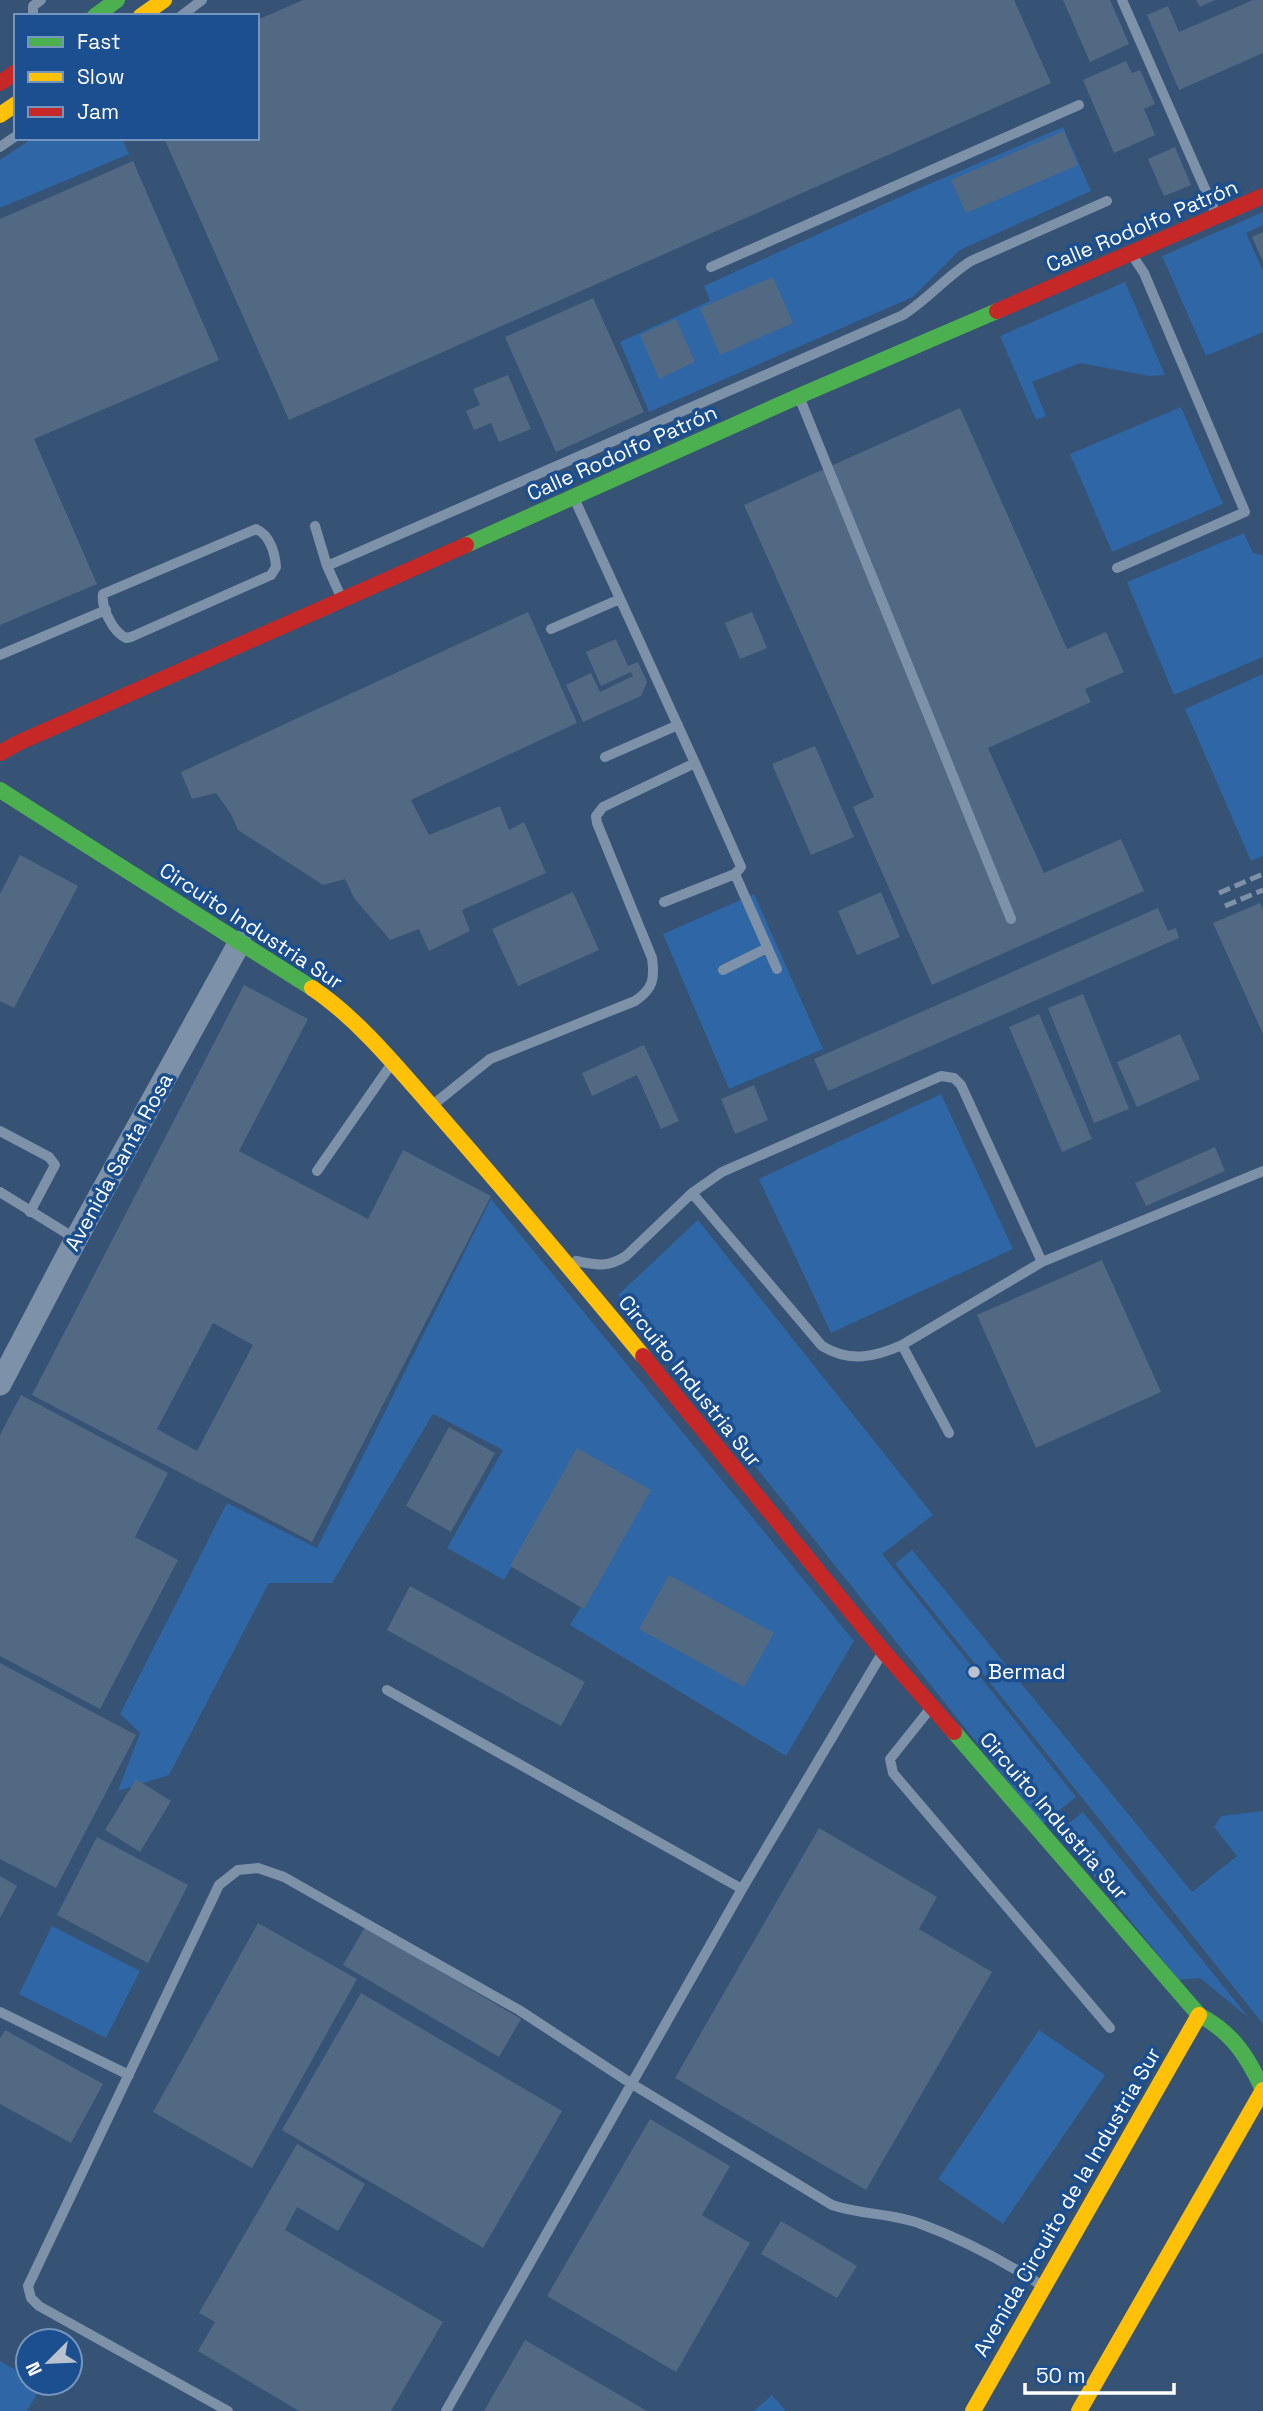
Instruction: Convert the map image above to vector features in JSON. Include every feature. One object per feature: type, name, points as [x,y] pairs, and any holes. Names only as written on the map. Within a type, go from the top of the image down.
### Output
[{"type":"main road","points":[[98,14],[117,0]]},
{"type":"main road","points":[[144,14],[164,0]]},
{"type":"main road","name":"Calle Rodolfo Patrón","points":[[0,753],[799,397],[1263,196]]},
{"type":"main road","name":"Circuito Industria Sur","points":[[0,790],[316,989],[351,1019],[431,1106],[563,1259],[883,1651],[1199,2015],[1218,2023],[1238,2043],[1263,2090]]},
{"type":"main road","name":"Avenida Circuito de la Industria Sur","points":[[973,2411],[1199,2015]]},
{"type":"main road","points":[[1079,2411],[1263,2090]]},
{"type":"street","name":"Avenida Santa Rosa","points":[[0,1384],[76,1239],[240,942]]},
{"type":"lane","points":[[33,14],[33,6],[41,0]]},
{"type":"lane","points":[[184,14],[202,0]]},
{"type":"lane","points":[[1122,0],[1217,216]]},
{"type":"lane","points":[[711,267],[1079,105]]},
{"type":"lane","points":[[327,566],[903,315],[971,261],[1107,201]]},
{"type":"lane","points":[[1116,568],[1245,512],[1144,274],[1130,253]]},
{"type":"lane","points":[[799,397],[1011,919]]},
{"type":"lane","points":[[574,498],[741,867],[735,874],[664,902]]},
{"type":"lane","points":[[315,526],[327,566],[343,601]]},
{"type":"lane","points":[[260,530],[270,544],[275,561],[271,575],[131,637],[126,638],[116,632],[106,610],[102,597],[106,593],[250,531],[260,530]]},
{"type":"lane","points":[[551,629],[620,599]]},
{"type":"lane","points":[[0,655],[106,610]]},
{"type":"lane","points":[[605,757],[678,725]]},
{"type":"lane","points":[[431,1106],[490,1059],[635,1001],[653,984],[652,958],[597,823],[597,816],[603,807],[695,763]]},
{"type":"lane","points":[[735,874],[777,969]]},
{"type":"lane","points":[[723,970],[767,948]]},
{"type":"lane","points":[[317,1171],[392,1064]]},
{"type":"lane","points":[[563,1259],[601,1265],[614,1264],[626,1256],[692,1193],[722,1171],[941,1076],[954,1078],[961,1085],[1042,1262]]},
{"type":"lane","points":[[0,1131],[54,1162],[55,1165],[30,1212]]},
{"type":"lane","points":[[692,1193],[822,1346],[841,1355],[862,1356],[877,1355],[902,1345],[1042,1262],[1263,1171]]},
{"type":"lane","points":[[0,1192],[76,1239]]},
{"type":"lane","points":[[902,1345],[949,1433]]},
{"type":"lane","points":[[446,2411],[742,1889],[883,1651]]},
{"type":"lane","points":[[387,1690],[742,1889]]},
{"type":"lane","points":[[932,1706],[890,1759],[893,1773],[1110,2028]]},
{"type":"lane","points":[[228,2411],[39,2306],[31,2298],[28,2286],[219,1885],[237,1870],[258,1868],[284,1877],[519,2010],[632,2084],[832,2205],[853,2212],[920,2224],[1013,2267],[1044,2287]]},
{"type":"lane","points":[[0,2012],[129,2075]]},
{"type":"shaded area","points":[[1063,127],[1091,191],[960,250],[913,297],[649,412],[620,342],[710,301],[704,286],[913,191]]},
{"type":"shaded area","points":[[30,140],[123,140],[129,154],[0,208],[0,160]]},
{"type":"shaded area","points":[[1263,212],[1263,225],[1246,233],[1263,271],[1263,332],[1206,356],[1162,256]]},
{"type":"shaded area","points":[[1125,282],[1165,375],[1149,376],[1080,363],[1032,382],[1046,416],[1036,420],[1000,336]]},
{"type":"shaded area","points":[[1181,407],[1223,504],[1112,552],[1070,454]]},
{"type":"shaded area","points":[[1244,533],[1253,553],[1263,555],[1263,657],[1174,695],[1127,582]]},
{"type":"shaded area","points":[[1263,674],[1263,856],[1251,861],[1185,709]]},
{"type":"shaded area","points":[[754,894],[823,1049],[729,1089],[663,934]]},
{"type":"shaded area","points":[[941,1094],[1013,1249],[831,1333],[759,1179]]},
{"type":"shaded area","points":[[491,1199],[854,1641],[786,1756],[570,1625],[649,1493],[579,1451],[504,1580],[447,1548],[503,1450],[433,1414],[332,1583],[269,1583],[169,1775],[118,1791],[140,1733],[120,1714],[227,1503],[317,1548]]},
{"type":"shaded area","points":[[698,1220],[933,1515],[882,1554],[1076,1797],[1042,1824],[618,1295]]},
{"type":"shaded area","points":[[912,1550],[1192,1892],[1237,1856],[1214,1827],[1221,1816],[1263,1811],[1263,2024],[895,1564]]},
{"type":"shaded area","points":[[1083,1812],[1249,2018],[1200,1978],[1179,1980],[1058,1832]]},
{"type":"shaded area","points":[[52,1926],[140,1971],[106,2038],[19,1994]]},
{"type":"shaded area","points":[[1039,2030],[1105,2075],[1003,2224],[938,2179]]},
{"type":"shaded area","points":[[0,2361],[14,2369],[14,2397],[35,2397],[27,2411],[0,2411]]},
{"type":"shaded area","points":[[772,2395],[786,2411],[754,2411]]},
{"type":"building","points":[[303,0],[1014,0],[1051,83],[289,420],[165,140],[259,140],[259,19]]},
{"type":"building","points":[[1063,0],[1110,0],[1129,44],[1090,62]]},
{"type":"building","points":[[1196,0],[1215,0],[1200,7]]},
{"type":"building","points":[[1253,0],[1263,0],[1263,53],[1179,90],[1147,15],[1168,6],[1179,32]]},
{"type":"building","points":[[1126,61],[1132,73],[1140,70],[1155,104],[1144,109],[1155,135],[1114,153],[1083,80]]},
{"type":"building","points":[[1064,131],[1078,165],[966,213],[951,180]]},
{"type":"building","points":[[1175,147],[1191,185],[1164,196],[1148,159]]},
{"type":"building","points":[[133,161],[219,360],[34,439],[97,584],[0,625],[0,219]]},
{"type":"building","points":[[1263,232],[1263,262],[1252,237]]},
{"type":"building","points":[[773,277],[793,323],[720,355],[700,308]]},
{"type":"building","points":[[593,298],[644,412],[556,452],[505,337]]},
{"type":"building","points":[[676,319],[695,362],[659,379],[640,335]]},
{"type":"building","points":[[508,375],[531,429],[499,442],[491,423],[474,430],[466,411],[480,405],[473,389]]},
{"type":"building","points":[[960,408],[1067,649],[1106,632],[1124,672],[1085,689],[1091,702],[988,748],[1044,873],[1121,839],[1144,891],[932,985],[853,807],[874,797],[744,505]]},
{"type":"building","points":[[528,612],[577,723],[411,800],[429,835],[500,806],[509,830],[524,822],[546,873],[462,910],[470,931],[429,951],[419,929],[390,940],[354,898],[345,879],[323,885],[238,830],[231,814],[216,793],[192,799],[181,772]]},
{"type":"building","points":[[752,612],[767,648],[740,659],[725,623]]},
{"type":"building","points":[[616,639],[628,666],[638,662],[647,682],[641,696],[583,722],[566,685],[591,673],[600,692],[633,676],[631,672],[601,686],[586,652]]},
{"type":"building","points":[[815,746],[854,837],[811,855],[772,764]]},
{"type":"building","points":[[20,855],[78,886],[14,1008],[0,1001],[0,894]]},
{"type":"building","points":[[573,892],[599,950],[518,986],[492,929]]},
{"type":"building","points":[[881,892],[900,937],[857,955],[838,911]]},
{"type":"building","points":[[1260,903],[1263,910],[1263,1034],[1213,923]]},
{"type":"building","points":[[1158,908],[1168,931],[1176,928],[1179,938],[828,1091],[814,1059]]},
{"type":"building","points":[[244,985],[308,1019],[239,1151],[368,1219],[403,1150],[491,1196],[312,1542],[32,1395]],"holes":[[[213,1323],[253,1345],[197,1451],[157,1429]]]},
{"type":"building","points":[[1083,994],[1129,1109],[1094,1123],[1048,1008]]},
{"type":"building","points":[[1039,1014],[1092,1139],[1062,1152],[1009,1027]]},
{"type":"building","points":[[1180,1034],[1200,1079],[1137,1107],[1117,1062]]},
{"type":"building","points":[[644,1045],[679,1121],[661,1129],[637,1075],[592,1096],[582,1073]]},
{"type":"building","points":[[754,1085],[768,1120],[735,1134],[721,1099]]},
{"type":"building","points":[[1215,1147],[1225,1171],[1146,1206],[1135,1183]]},
{"type":"building","points":[[1102,1260],[1161,1392],[1036,1448],[977,1315]]},
{"type":"building","points":[[21,1395],[168,1473],[135,1537],[178,1560],[100,1709],[0,1656],[0,1435]]},
{"type":"building","points":[[449,1427],[495,1453],[451,1532],[406,1506]]},
{"type":"building","points":[[577,1448],[651,1490],[584,1609],[510,1566]]},
{"type":"building","points":[[669,1575],[774,1633],[744,1687],[639,1629]]},
{"type":"building","points":[[410,1586],[585,1682],[561,1726],[387,1630]]},
{"type":"building","points":[[0,1663],[136,1735],[56,1888],[0,1859]]},
{"type":"building","points":[[136,1779],[171,1801],[140,1852],[105,1830]]},
{"type":"building","points":[[819,1828],[937,1897],[919,1929],[992,1972],[866,2190],[675,2078]]},
{"type":"building","points":[[97,1837],[188,1885],[148,1963],[57,1915]]},
{"type":"building","points":[[0,1876],[17,1886],[0,1918]]},
{"type":"building","points":[[258,1923],[357,1979],[252,2168],[153,2112]]},
{"type":"building","points":[[365,1927],[521,2019],[499,2057],[343,1965]]},
{"type":"building","points":[[361,1993],[562,2111],[483,2248],[282,2130]]},
{"type":"building","points":[[5,2030],[103,2084],[71,2143],[0,2104],[0,2039]]},
{"type":"building","points":[[650,2119],[730,2166],[702,2215],[750,2243],[676,2372],[547,2296]]},
{"type":"building","points":[[297,2144],[365,2184],[338,2231],[297,2207],[285,2230],[443,2322],[391,2411],[299,2411],[198,2351],[215,2322],[199,2313]]},
{"type":"building","points":[[781,2221],[857,2266],[837,2298],[761,2254]]},
{"type":"building","points":[[525,2340],[647,2411],[484,2411]]},
{"type":"railway","points":[[1219,893],[1263,874]]},
{"type":"railway","points":[[1225,906],[1263,890]]},
{"type":"traffic: fast","points":[[98,14],[117,0]]},
{"type":"traffic: fast","points":[[466,545],[997,311]]},
{"type":"traffic: fast","points":[[0,790],[312,988]]},
{"type":"traffic: fast","points":[[954,1732],[1199,2015],[1221,2029],[1238,2046],[1263,2090]]},
{"type":"traffic: slow","points":[[144,14],[164,0]]},
{"type":"traffic: slow","points":[[0,115],[14,105]]},
{"type":"traffic: slow","points":[[312,988],[347,1015],[395,1065],[643,1356]]},
{"type":"traffic: slow","points":[[973,2411],[1199,2015]]},
{"type":"traffic: slow","points":[[1079,2411],[1263,2090]]},
{"type":"traffic: jam","points":[[0,83],[14,73]]},
{"type":"traffic: jam","points":[[997,311],[1263,196]]},
{"type":"traffic: jam","points":[[0,753],[466,545]]},
{"type":"traffic: jam","points":[[643,1356],[883,1651],[954,1732]]},
{"type":"place","name":"Bermad","points":[[974,1672]]}]
